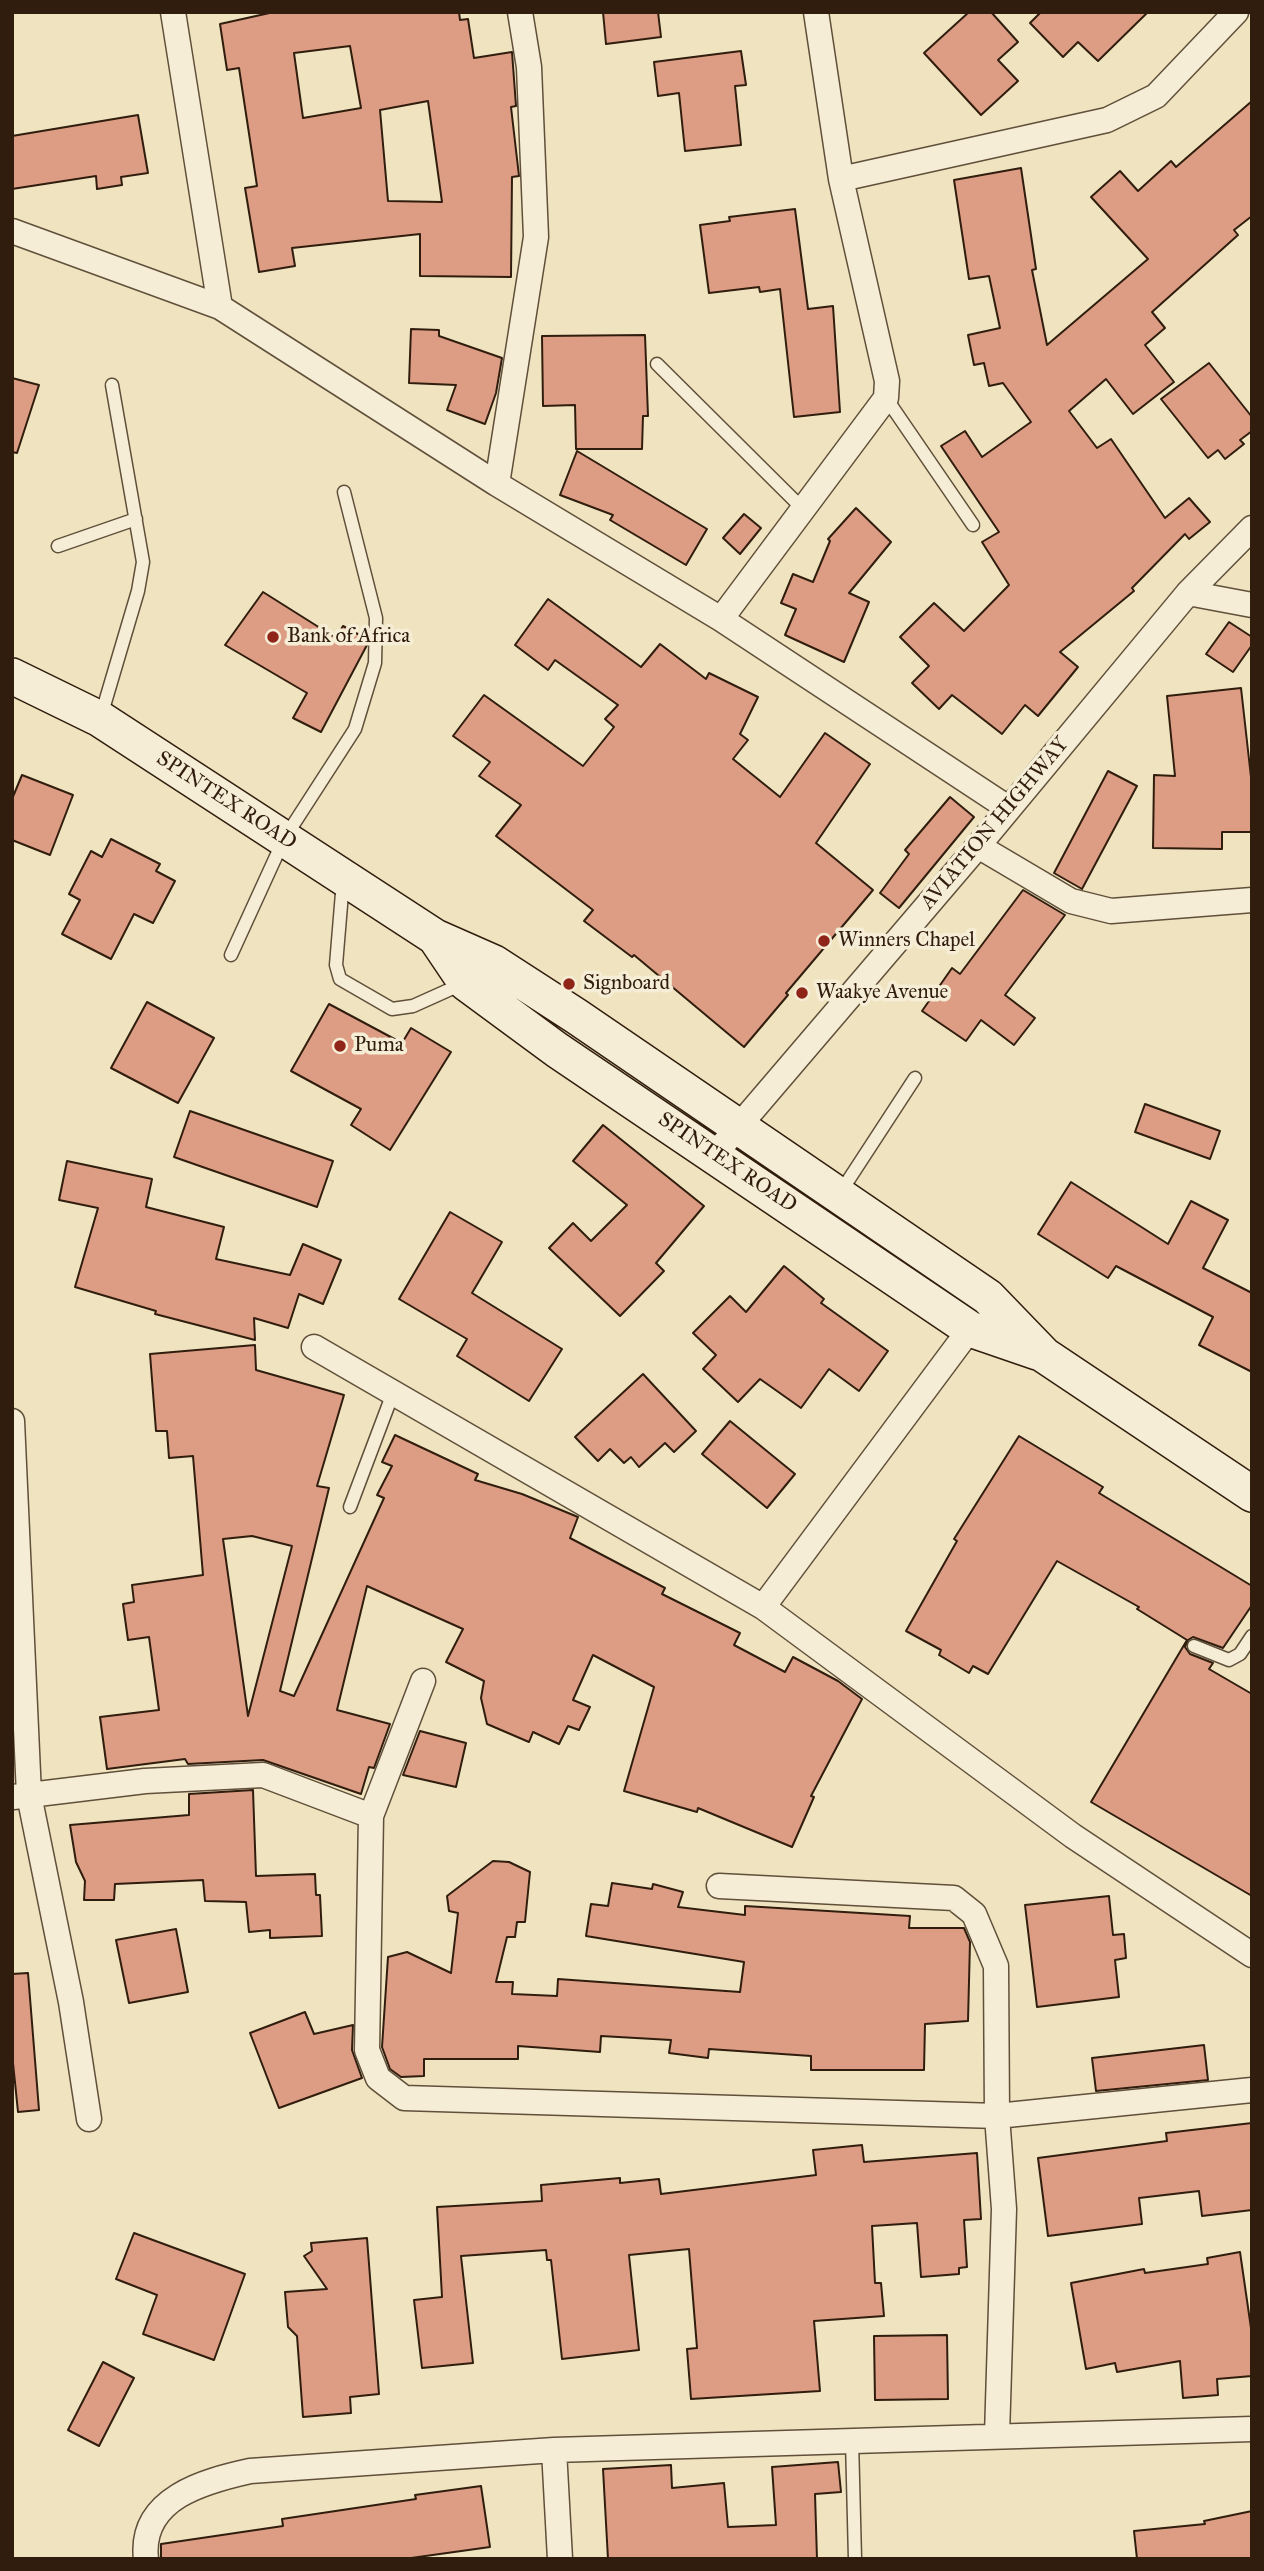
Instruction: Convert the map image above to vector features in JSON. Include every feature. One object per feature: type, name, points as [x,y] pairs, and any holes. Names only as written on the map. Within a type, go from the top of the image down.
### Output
[{"type":"main road","name":"SPINTEX ROAD","points":[[12,676],[100,719],[435,937],[494,963],[970,1329],[1044,1354]]},
{"type":"main road","name":"SPINTEX ROAD","points":[[435,937],[466,983],[557,1050],[726,1141],[838,1196],[988,1297],[1044,1354],[1252,1494]]},
{"type":"street","points":[[173,12],[220,307]]},
{"type":"street","points":[[497,484],[536,237],[529,67],[520,12]]},
{"type":"street","points":[[720,619],[886,397],[887,382],[841,178],[816,12]]},
{"type":"street","points":[[841,178],[1107,120],[1156,96],[1192,62],[1237,12]]},
{"type":"street","points":[[12,231],[220,307],[497,484],[720,619],[1008,808]]},
{"type":"street","name":"AVIATION HIGHWAY","points":[[726,1141],[978,846],[1188,593],[1252,528]]},
{"type":"street","points":[[1188,593],[1252,605]]},
{"type":"street","points":[[978,846],[1071,901],[1111,911],[1252,900]]},
{"type":"street","points":[[763,1607],[970,1329]]},
{"type":"street","points":[[314,1347],[763,1607],[1073,1836],[1252,1955]]},
{"type":"street","points":[[12,1423],[20,1796],[71,2002],[89,2119]]},
{"type":"street","points":[[423,1681],[371,1816],[368,2050],[378,2078],[404,2098],[997,2116],[1252,2090]]},
{"type":"street","points":[[20,1796],[145,1781],[263,1775],[371,1816]]},
{"type":"street","points":[[719,1886],[954,1898],[974,1914],[996,1966],[997,2116],[1004,2209],[997,2435]]},
{"type":"street","points":[[146,2559],[145,2548],[156,2515],[181,2492],[209,2480],[250,2471],[554,2450],[1252,2429]]},
{"type":"street","points":[[554,2450],[560,2559]]},
{"type":"lane","points":[[657,364],[804,510]]},
{"type":"lane","points":[[100,719],[138,591],[143,562],[113,385]]},
{"type":"lane","points":[[886,397],[974,525]]},
{"type":"lane","points":[[230,955],[284,839],[355,729],[375,663],[376,618],[344,492]]},
{"type":"lane","points":[[58,546],[136,519]]},
{"type":"lane","points":[[344,877],[336,965],[340,979],[392,1009],[413,1006],[466,983]]},
{"type":"lane","points":[[838,1196],[915,1078]]},
{"type":"lane","points":[[350,1507],[393,1393]]},
{"type":"lane","points":[[1194,1646],[1229,1660],[1240,1654],[1252,1636]]},
{"type":"lane","points":[[852,2440],[855,2559]]},
{"type":"building","points":[[274,12],[459,12],[460,20],[468,19],[474,58],[512,52],[516,106],[511,107],[519,176],[512,177],[511,277],[420,276],[420,234],[292,248],[295,266],[259,272],[245,188],[257,186],[239,68],[227,70],[220,24]],"holes":[[[350,46],[361,108],[303,118],[294,53]],[[428,101],[442,202],[388,201],[380,110]]]},
{"type":"building","points":[[603,12],[658,12],[661,37],[606,44]]},
{"type":"building","points":[[969,12],[991,12],[1018,42],[998,60],[1018,81],[981,115],[924,53]]},
{"type":"building","points":[[1041,12],[1148,12],[1098,61],[1078,42],[1063,57],[1030,23]]},
{"type":"building","points":[[741,51],[746,85],[735,86],[741,145],[685,151],[679,93],[658,96],[654,62]]},
{"type":"building","points":[[1252,101],[1252,216],[1234,230],[1238,235],[1152,312],[1165,328],[1145,345],[1174,382],[1133,414],[1106,379],[1069,411],[1097,448],[1111,439],[1165,518],[1189,498],[1210,522],[1189,539],[1185,534],[1132,588],[1134,591],[1060,652],[1078,667],[1038,716],[1025,705],[1002,734],[952,695],[939,709],[912,683],[929,666],[900,637],[934,603],[964,631],[1009,585],[982,542],[999,532],[941,446],[965,431],[982,457],[1031,422],[1003,383],[989,386],[984,363],[974,365],[968,335],[1000,328],[989,276],[969,279],[954,180],[1021,168],[1036,269],[1032,270],[1047,345],[1148,259],[1091,197],[1120,171],[1138,191],[1171,161],[1176,167]]},
{"type":"building","points":[[138,115],[148,173],[121,177],[122,185],[97,189],[96,176],[12,189],[12,136]]},
{"type":"building","points":[[795,209],[808,309],[833,306],[840,412],[794,417],[780,289],[760,292],[759,287],[709,293],[700,225],[730,221],[729,217]]},
{"type":"building","points":[[411,329],[439,330],[439,336],[502,358],[496,393],[485,424],[447,410],[456,385],[409,383]]},
{"type":"building","points":[[645,335],[648,416],[643,416],[642,449],[576,449],[575,405],[543,406],[542,336]]},
{"type":"building","points":[[1209,363],[1252,417],[1252,431],[1240,440],[1244,444],[1225,459],[1218,450],[1208,458],[1161,399]]},
{"type":"building","points":[[12,378],[39,385],[17,453],[12,452]]},
{"type":"building","points":[[577,451],[707,529],[686,565],[610,520],[613,515],[560,495]]},
{"type":"building","points":[[856,508],[891,542],[849,593],[869,602],[844,662],[785,635],[796,609],[781,603],[793,574],[813,582],[830,541],[828,539]]},
{"type":"building","points":[[744,514],[761,528],[740,554],[723,538]]},
{"type":"building","points":[[263,592],[336,638],[343,626],[367,639],[367,645],[321,732],[293,718],[307,693],[225,645]]},
{"type":"building","points":[[548,599],[641,667],[660,644],[706,679],[709,673],[758,697],[740,734],[748,740],[733,759],[780,797],[825,733],[870,764],[816,843],[873,890],[744,1047],[634,955],[632,957],[584,921],[593,910],[496,836],[521,805],[479,776],[490,762],[453,736],[484,695],[583,766],[614,727],[605,719],[618,705],[555,660],[548,670],[515,645]]},
{"type":"building","points":[[1229,622],[1252,637],[1252,645],[1233,672],[1206,654]]},
{"type":"building","points":[[1241,688],[1252,786],[1252,832],[1222,832],[1222,849],[1153,848],[1154,775],[1175,776],[1167,696]]},
{"type":"building","points":[[1108,771],[1137,786],[1082,889],[1054,873]]},
{"type":"building","points":[[22,775],[73,795],[50,855],[12,840],[12,799]]},
{"type":"building","points":[[950,797],[974,817],[899,908],[880,893],[909,854],[905,850]]},
{"type":"building","points":[[111,839],[160,864],[156,871],[175,881],[153,923],[134,914],[111,959],[62,934],[80,900],[69,894],[91,851],[102,857]]},
{"type":"building","points":[[1023,890],[1065,915],[1005,995],[1035,1018],[1014,1045],[981,1020],[966,1041],[922,1011],[952,968],[960,974]]},
{"type":"building","points":[[147,1002],[214,1038],[178,1103],[111,1068]]},
{"type":"building","points":[[329,1004],[402,1043],[411,1028],[451,1052],[390,1150],[351,1125],[361,1109],[291,1071]]},
{"type":"building","points":[[1145,1104],[1220,1131],[1210,1159],[1135,1132]]},
{"type":"building","points":[[190,1111],[333,1161],[317,1207],[174,1157]]},
{"type":"building","points":[[603,1125],[704,1206],[656,1263],[664,1271],[620,1316],[549,1248],[573,1223],[591,1241],[627,1205],[573,1161]]},
{"type":"building","points":[[67,1161],[152,1179],[146,1207],[224,1227],[216,1259],[290,1275],[303,1244],[341,1260],[323,1304],[299,1294],[288,1328],[254,1318],[255,1340],[155,1314],[156,1311],[75,1287],[98,1208],[59,1200]]},
{"type":"building","points":[[1071,1182],[1168,1244],[1191,1201],[1228,1220],[1203,1268],[1252,1293],[1252,1372],[1199,1345],[1213,1317],[1116,1266],[1108,1278],[1038,1234]]},
{"type":"building","points":[[450,1212],[502,1242],[472,1293],[562,1349],[529,1401],[457,1356],[467,1339],[399,1299]]},
{"type":"building","points":[[784,1266],[824,1299],[821,1303],[888,1351],[859,1391],[829,1369],[801,1408],[760,1379],[738,1402],[703,1369],[716,1355],[693,1333],[730,1296],[746,1312]]},
{"type":"building","points":[[255,1345],[256,1370],[344,1395],[317,1486],[329,1488],[280,1691],[294,1696],[384,1498],[377,1495],[392,1466],[382,1462],[395,1435],[478,1474],[475,1480],[522,1494],[578,1517],[570,1538],[665,1588],[662,1594],[740,1633],[734,1645],[785,1672],[793,1657],[838,1681],[862,1699],[811,1796],[814,1797],[792,1847],[698,1808],[697,1812],[624,1791],[654,1687],[593,1655],[573,1700],[590,1707],[579,1730],[568,1726],[559,1744],[533,1732],[529,1742],[487,1724],[481,1698],[484,1681],[446,1662],[463,1629],[367,1586],[337,1710],[390,1724],[374,1768],[369,1767],[361,1794],[263,1760],[188,1764],[185,1759],[107,1769],[100,1717],[159,1710],[149,1637],[128,1640],[123,1604],[134,1602],[132,1585],[203,1575],[193,1456],[169,1458],[167,1431],[156,1431],[150,1354]],"holes":[[[252,1536],[292,1546],[248,1716],[223,1539]]]},
{"type":"building","points":[[643,1374],[696,1431],[674,1452],[665,1443],[639,1467],[631,1457],[624,1463],[610,1449],[598,1461],[575,1437]]},
{"type":"building","points":[[730,1421],[795,1474],[767,1508],[702,1454]]},
{"type":"building","points":[[1019,1436],[1103,1487],[1099,1493],[1252,1586],[1252,1605],[1223,1648],[1193,1637],[1185,1647],[1190,1654],[1213,1663],[1209,1669],[1252,1694],[1252,1896],[1091,1802],[1187,1640],[1137,1609],[1139,1607],[1057,1561],[988,1674],[973,1666],[969,1673],[939,1655],[941,1650],[906,1631],[957,1541],[954,1539]]},
{"type":"building","points":[[420,1731],[466,1743],[456,1787],[403,1775]]},
{"type":"building","points":[[253,1790],[256,1876],[315,1874],[316,1895],[320,1895],[322,1936],[270,1938],[270,1930],[249,1932],[246,1902],[205,1901],[203,1880],[115,1884],[114,1900],[84,1900],[85,1881],[76,1862],[70,1825],[189,1815],[189,1794]]},
{"type":"building","points":[[493,1861],[509,1862],[530,1872],[525,1922],[517,1922],[515,1937],[507,1937],[496,1982],[513,1982],[512,1994],[557,1996],[558,1979],[740,1992],[744,1962],[586,1936],[591,1904],[608,1906],[612,1883],[652,1889],[653,1884],[683,1892],[678,1907],[745,1915],[745,1906],[910,1916],[909,1928],[964,1928],[970,1942],[968,2021],[925,2024],[924,2070],[811,2070],[811,2056],[709,2049],[708,2058],[669,2053],[671,2040],[601,2036],[600,2052],[518,2046],[518,2059],[424,2059],[424,2076],[401,2077],[390,2069],[382,2047],[388,1957],[407,1952],[451,1973],[458,1913],[449,1911],[447,1896]]},
{"type":"building","points":[[1109,1896],[1113,1935],[1124,1934],[1126,1958],[1115,1960],[1119,1997],[1037,2007],[1025,1905]]},
{"type":"building","points":[[176,1929],[188,1992],[129,2003],[116,1940]]},
{"type":"building","points":[[28,1973],[39,2110],[18,2112],[12,2053],[12,1974]]},
{"type":"building","points":[[305,2012],[314,2034],[353,2025],[352,2050],[362,2078],[279,2108],[250,2033]]},
{"type":"building","points":[[1204,2045],[1208,2080],[1096,2091],[1092,2058]]},
{"type":"building","points":[[1252,2123],[1252,2210],[1202,2216],[1199,2191],[1139,2198],[1142,2224],[1048,2236],[1038,2158],[1167,2141],[1166,2133]]},
{"type":"building","points":[[862,2145],[864,2162],[977,2153],[981,2219],[964,2220],[967,2267],[959,2268],[959,2274],[921,2277],[917,2223],[872,2226],[875,2283],[881,2283],[884,2316],[814,2321],[820,2391],[691,2399],[687,2349],[697,2348],[689,2249],[629,2255],[639,2350],[562,2359],[551,2260],[547,2260],[546,2250],[461,2256],[473,2363],[422,2368],[414,2300],[442,2297],[437,2207],[542,2201],[541,2185],[620,2178],[620,2183],[659,2179],[661,2194],[816,2175],[813,2150]]},
{"type":"building","points":[[134,2233],[245,2274],[214,2360],[143,2334],[157,2295],[116,2279]]},
{"type":"building","points":[[367,2238],[379,2394],[350,2397],[351,2413],[303,2417],[297,2336],[288,2327],[285,2292],[327,2289],[304,2256],[312,2251],[311,2243]]},
{"type":"building","points":[[1240,2252],[1252,2335],[1252,2376],[1217,2379],[1218,2395],[1183,2398],[1180,2361],[1117,2372],[1115,2363],[1086,2369],[1071,2283],[1144,2269],[1145,2273],[1208,2264],[1207,2258]]},
{"type":"building","points":[[947,2335],[948,2399],[875,2400],[874,2336]]},
{"type":"building","points":[[103,2362],[134,2378],[99,2446],[68,2430]]},
{"type":"building","points":[[838,2462],[841,2492],[815,2494],[817,2559],[608,2559],[603,2469],[671,2465],[672,2488],[724,2483],[728,2527],[776,2525],[772,2467]]},
{"type":"building","points":[[481,2486],[490,2547],[404,2559],[161,2559],[161,2544],[283,2526],[282,2519],[416,2499],[415,2495]]},
{"type":"building","points":[[1252,2511],[1252,2559],[1137,2559],[1134,2531],[1205,2524],[1204,2521]]},
{"type":"place","name":"Bank of Africa","points":[[273,637]]},
{"type":"place","name":"Winners Chapel","points":[[824,941]]},
{"type":"place","name":"Signboard","points":[[569,984]]},
{"type":"place","name":"Waakye Avenue","points":[[802,993]]},
{"type":"place","name":"Puma","points":[[340,1046]]}]
